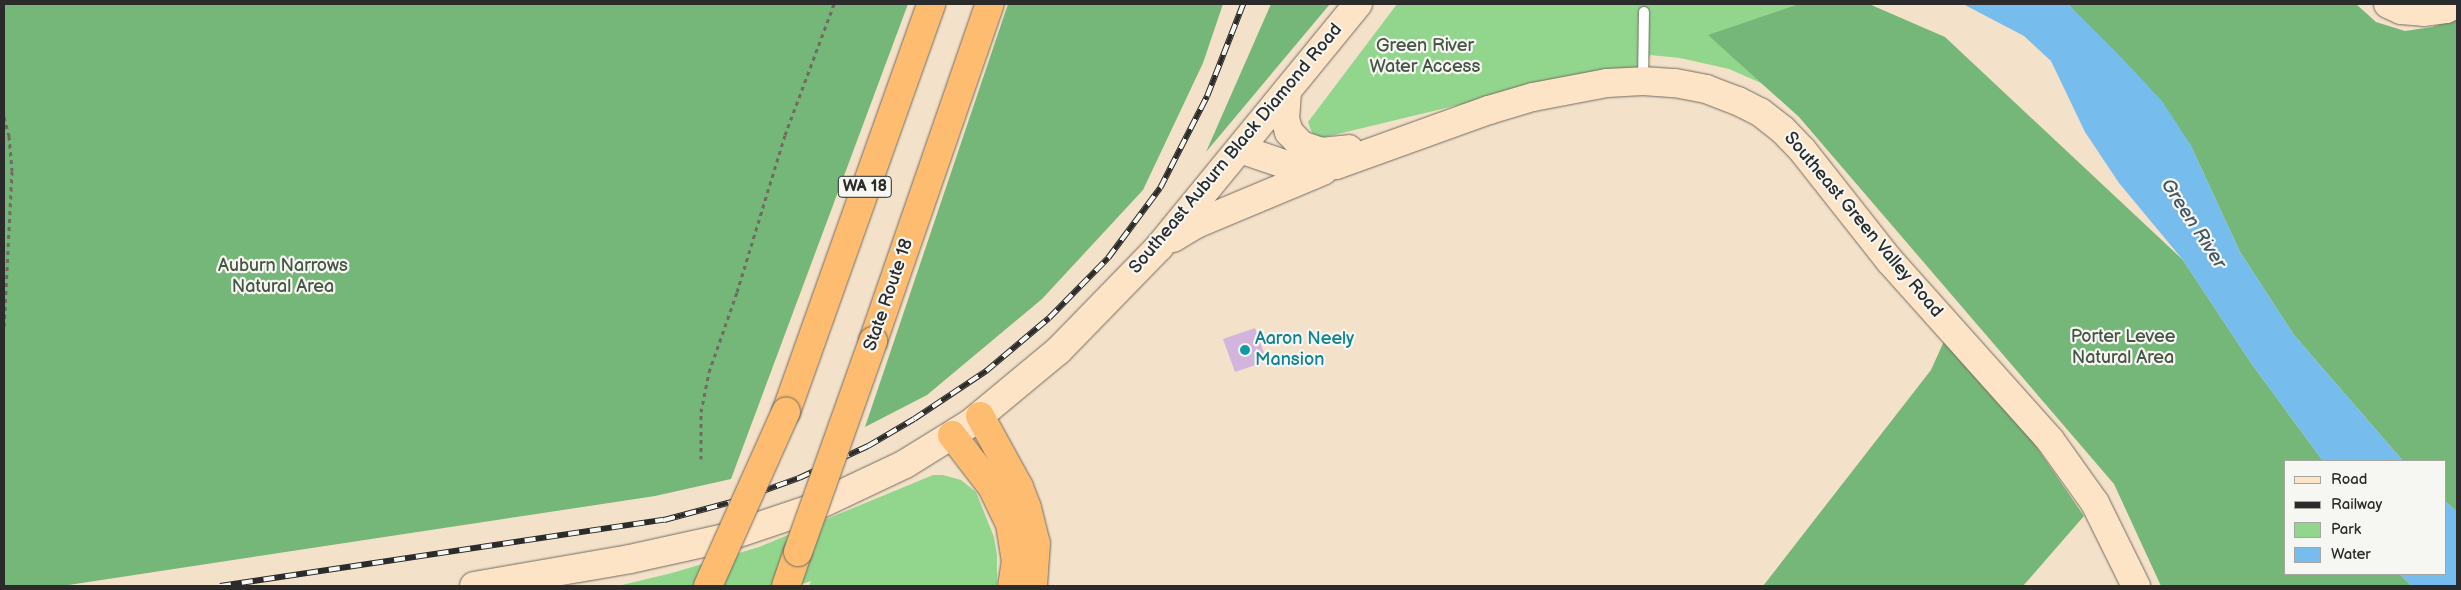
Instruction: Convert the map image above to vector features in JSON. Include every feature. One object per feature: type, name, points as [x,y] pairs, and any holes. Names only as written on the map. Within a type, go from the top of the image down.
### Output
[{"type":"highway","name":"WA 18","points":[[728,586],[786,412],[931,4]]},
{"type":"highway","name":"State Route 18","points":[[786,586],[874,341],[990,4]]},
{"type":"highway","points":[[708,586],[786,412]]},
{"type":"highway","points":[[980,416],[1016,480],[1027,508],[1036,543],[1033,586]]},
{"type":"highway","points":[[952,435],[992,487],[1010,524],[1016,561],[1012,586]]},
{"type":"highway","points":[[793,586],[798,552]]},
{"type":"street","name":"Southeast Auburn Black Diamond Road","points":[[474,586],[630,559],[721,539],[810,509],[905,464],[952,435],[980,416],[1059,350],[1159,247],[1358,4]]},
{"type":"street","points":[[2388,4],[2401,10],[2423,12],[2446,9],[2457,4]]},
{"type":"street","name":"Southeast Green Valley Road","points":[[1240,149],[1293,167],[1313,169],[1336,165],[1533,97],[1607,83],[1643,81],[1675,83],[1706,89],[1738,100],[1760,112],[1796,144],[1890,261],[2050,440],[2095,503],[2136,586]]},
{"type":"street","points":[[1287,92],[1285,119],[1289,132],[1302,145],[1321,152],[1363,147],[1417,136]]},
{"type":"street","points":[[1159,247],[1196,224],[1336,165]]},
{"type":"lane","points":[[1643,81],[1644,12]]},
{"type":"path","points":[[702,459],[700,412],[708,372],[738,292],[785,135],[834,4]]},
{"type":"path","points":[[4,117],[9,136],[12,171],[4,328]]},
{"type":"green space","name":"Auburn Narrows Natural Area","points":[[4,4],[908,4],[731,479],[655,496],[62,586],[4,586]]},
{"type":"green space","points":[[1008,4],[1223,4],[1203,63],[1143,190],[1042,299],[927,395],[865,427]]},
{"type":"green space","points":[[1271,4],[1330,4],[1206,152]]},
{"type":"green space","name":"Porter Levee Natural Area","points":[[1397,4],[1822,4],[2284,460],[2284,574],[2169,586],[2116,468],[1811,121],[1761,83],[1729,69],[1680,58],[1650,55],[1642,71],[1554,82],[1321,138],[1312,133],[1308,122]]},
{"type":"green space","name":"Porter Levee Natural Area","points":[[1799,4],[1869,4],[1945,37],[2183,260],[2251,363],[2322,460],[2284,460],[2284,575],[2401,575],[2412,586],[2161,586],[2114,484],[1799,117],[1708,35]]},
{"type":"green space","points":[[2068,4],[2356,4],[2376,22],[2405,31],[2432,27],[2457,19],[2457,512],[2446,502],[2446,460],[2402,460],[2294,335],[2240,252],[2190,144]]},
{"type":"green space","points":[[1945,339],[2031,439],[2084,516],[2023,586],[1763,586],[1931,370]]},
{"type":"green space","points":[[933,475],[943,475],[961,480],[976,492],[994,537],[997,555],[997,586],[809,586],[811,581],[796,586],[618,586],[672,573],[759,547]]},
{"type":"water","name":"Green River","points":[[1963,4],[2068,4],[2119,55],[2162,101],[2190,144],[2240,252],[2294,335],[2402,460],[2322,460],[2251,363],[2183,260],[2119,183],[2085,132],[2051,61],[2024,36]]},
{"type":"water","points":[[2446,502],[2457,512],[2457,586],[2412,586],[2401,575],[2446,575]]},
{"type":"building","name":"Aaron Neely Mansion","points":[[1255,328],[1267,361],[1235,372],[1223,339]]},
{"type":"railway","points":[[220,586],[664,520],[735,501],[799,478],[868,446],[914,419],[986,371],[1049,318],[1108,258],[1160,188],[1207,96],[1243,4]]},
{"type":"place","name":"Aaron Neely Mansion","points":[[1245,350]]},
{"type":"park label","name":"Green River Water Access","points":[[1425,57]]}]
